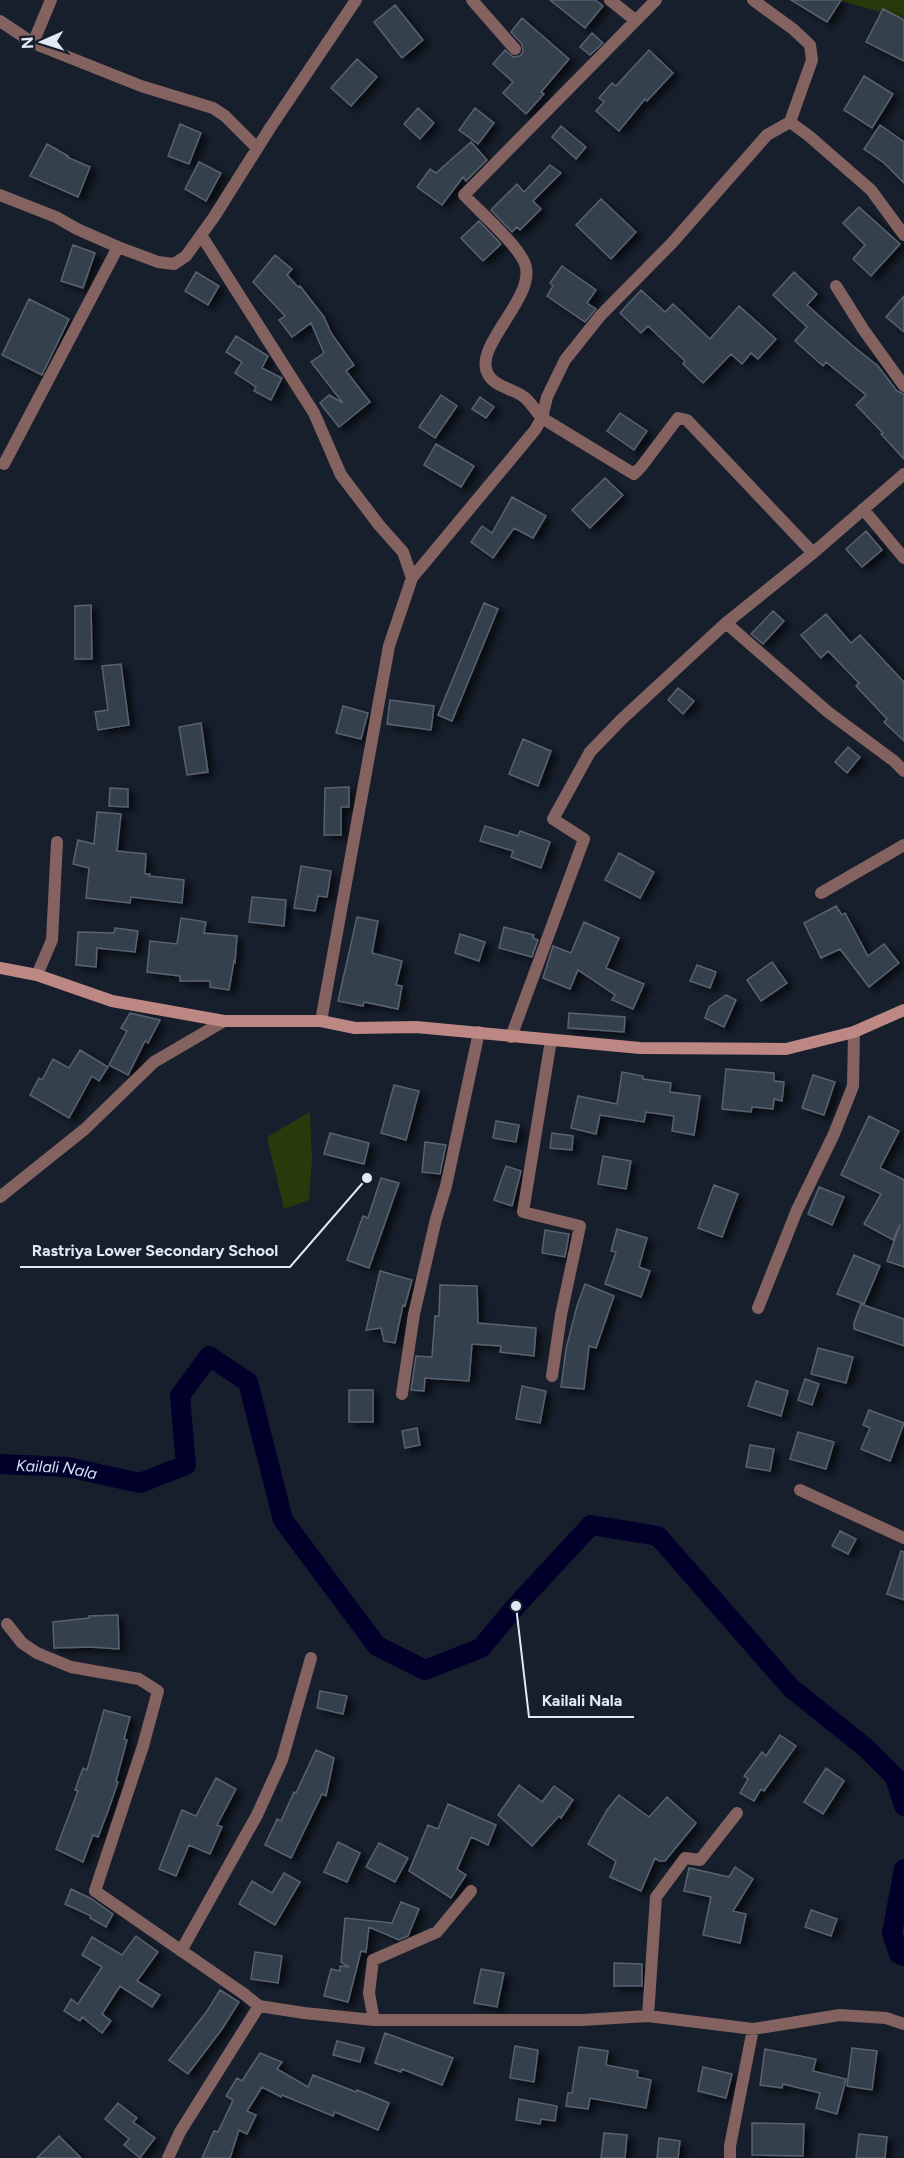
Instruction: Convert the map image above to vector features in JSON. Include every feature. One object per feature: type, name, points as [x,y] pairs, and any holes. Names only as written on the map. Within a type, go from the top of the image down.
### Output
[{"type":"street","points":[[33,43],[51,0]]},
{"type":"street","points":[[0,195],[56,217],[118,247],[158,262],[174,264],[186,256],[201,235],[356,0]]},
{"type":"street","points":[[472,0],[515,49]]},
{"type":"street","points":[[610,0],[635,20]]},
{"type":"street","points":[[656,0],[464,195],[513,246],[525,263],[527,277],[522,291],[490,347],[484,363],[487,374],[494,382],[525,398],[542,418],[634,474],[678,418],[687,420],[813,553]]},
{"type":"street","points":[[321,1021],[388,646],[412,578],[520,445],[535,430],[542,418],[547,397],[565,360],[600,316],[672,243],[767,135],[790,122],[812,60],[810,45],[793,29],[753,0]]},
{"type":"street","points":[[0,21],[33,43],[141,86],[213,108],[225,116],[257,148]]},
{"type":"street","points":[[790,122],[871,190],[904,235]]},
{"type":"street","points":[[201,235],[314,413],[341,475],[403,552],[412,578]]},
{"type":"street","points":[[4,464],[118,247]]},
{"type":"street","points":[[836,286],[904,386]]},
{"type":"street","points":[[511,1036],[584,839],[553,819],[590,752],[622,719],[726,623],[813,553],[904,474]]},
{"type":"street","points":[[863,509],[904,558]]},
{"type":"street","points":[[726,623],[828,712],[904,771]]},
{"type":"street","points":[[37,975],[50,950],[52,940],[57,842]]},
{"type":"street","points":[[821,893],[904,844]]},
{"type":"street","points":[[0,968],[37,975],[112,1001],[224,1021],[321,1021],[355,1028],[416,1027],[640,1048],[786,1049],[854,1032],[904,1010]]},
{"type":"street","points":[[0,1197],[85,1129],[154,1062],[224,1021]]},
{"type":"street","points":[[402,1394],[414,1314],[436,1219],[447,1186],[479,1032]]},
{"type":"street","points":[[758,1308],[797,1210],[834,1134],[853,1086],[854,1032]]},
{"type":"street","points":[[551,1040],[523,1212],[580,1227],[561,1315],[552,1376]]},
{"type":"street","points":[[800,1490],[904,1538]]},
{"type":"street","points":[[7,1624],[22,1643],[37,1653],[71,1666],[139,1679],[158,1691],[143,1746],[95,1891],[259,2006],[374,2020],[582,2020],[648,2016],[753,2029],[840,2015],[886,2018],[904,2024]]},
{"type":"street","points":[[181,1951],[257,1815],[282,1760],[311,1658]]},
{"type":"street","points":[[648,2016],[656,1897],[685,1858],[700,1860],[737,1813]]},
{"type":"street","points":[[374,2020],[369,1993],[373,1960],[437,1932],[471,1892]]},
{"type":"street","points":[[168,2158],[180,2132],[259,2006]]},
{"type":"street","points":[[730,2158],[730,2146],[753,2029]]},
{"type":"green space","points":[[837,0],[904,0],[904,18]]},
{"type":"green space","points":[[310,1112],[312,1160],[309,1200],[284,1209],[267,1137]]},
{"type":"building","points":[[550,0],[595,0],[603,6],[585,28]]},
{"type":"building","points":[[791,0],[841,0],[827,22]]},
{"type":"building","points":[[395,5],[423,40],[402,58],[374,22]]},
{"type":"building","points":[[883,9],[904,20],[904,61],[866,42]]},
{"type":"building","points":[[522,18],[569,59],[541,92],[544,94],[526,114],[503,93],[513,82],[493,64],[505,50],[513,57],[520,56],[523,52],[522,44],[511,32]]},
{"type":"building","points":[[592,33],[603,43],[590,55],[580,47]]},
{"type":"building","points":[[649,50],[673,73],[647,101],[645,99],[619,131],[596,111],[604,102],[599,98],[612,83],[616,86]]},
{"type":"building","points":[[357,59],[377,77],[351,106],[331,88]]},
{"type":"building","points":[[864,76],[893,94],[872,128],[844,110]]},
{"type":"building","points":[[418,108],[434,123],[420,139],[404,124]]},
{"type":"building","points":[[475,108],[494,123],[478,144],[459,130]]},
{"type":"building","points":[[180,124],[201,133],[189,164],[168,156]]},
{"type":"building","points":[[880,125],[904,142],[904,183],[884,163],[864,149]]},
{"type":"building","points":[[561,126],[586,147],[576,159],[552,137]]},
{"type":"building","points":[[471,142],[487,160],[466,181],[463,177],[442,205],[417,187],[430,169],[436,173]]},
{"type":"building","points":[[47,144],[67,157],[90,167],[78,197],[30,176]]},
{"type":"building","points":[[199,162],[221,173],[206,201],[185,189]]},
{"type":"building","points":[[550,165],[561,173],[533,201],[541,209],[520,230],[517,227],[512,232],[491,210],[517,184],[524,192]]},
{"type":"building","points":[[601,199],[636,232],[611,259],[576,225]]},
{"type":"building","points":[[859,207],[900,244],[871,276],[853,259],[865,245],[843,223]]},
{"type":"building","points":[[479,221],[501,244],[483,261],[461,238]]},
{"type":"building","points":[[73,245],[95,253],[83,288],[61,281]]},
{"type":"building","points":[[275,255],[292,269],[287,275],[298,287],[300,286],[324,317],[331,333],[354,365],[346,371],[370,402],[339,427],[320,403],[329,395],[343,403],[311,362],[324,353],[311,323],[292,337],[279,320],[285,316],[253,282]]},
{"type":"building","points":[[562,266],[596,290],[587,303],[596,309],[585,322],[547,296],[553,286],[550,283]]},
{"type":"building","points":[[196,272],[219,286],[208,305],[185,291]]},
{"type":"building","points":[[794,272],[817,294],[807,305],[878,366],[897,391],[904,394],[904,459],[856,405],[866,395],[826,362],[823,366],[795,341],[807,327],[773,295]]},
{"type":"building","points":[[641,290],[665,312],[673,304],[710,339],[739,306],[776,339],[758,359],[751,353],[742,364],[731,354],[703,383],[683,364],[685,361],[648,326],[641,333],[620,313]]},
{"type":"building","points":[[904,296],[904,332],[886,317]]},
{"type":"building","points":[[29,299],[69,319],[42,375],[2,355]]},
{"type":"building","points":[[236,336],[268,356],[262,368],[282,378],[271,400],[254,391],[256,387],[235,373],[242,362],[226,352]]},
{"type":"building","points":[[441,395],[457,406],[435,438],[419,427]]},
{"type":"building","points":[[480,397],[494,407],[486,418],[472,409]]},
{"type":"building","points":[[620,413],[647,431],[634,450],[607,431]]},
{"type":"building","points":[[436,444],[474,466],[461,487],[424,465]]},
{"type":"building","points":[[605,478],[623,495],[590,528],[572,510]]},
{"type":"building","points":[[512,497],[546,516],[533,538],[514,528],[493,558],[471,542],[482,526],[492,533]]},
{"type":"building","points":[[866,531],[882,550],[862,567],[846,549]]},
{"type":"building","points":[[484,603],[498,609],[452,721],[438,715]]},
{"type":"building","points":[[91,605],[92,659],[75,659],[75,606]]},
{"type":"building","points":[[773,611],[784,621],[763,644],[751,634]]},
{"type":"building","points":[[826,614],[851,643],[860,635],[904,682],[904,741],[884,722],[887,719],[856,686],[859,683],[828,651],[821,658],[801,635]]},
{"type":"building","points":[[121,664],[129,725],[98,730],[95,712],[108,710],[102,666]]},
{"type":"building","points":[[678,688],[694,701],[683,714],[668,700]]},
{"type":"building","points":[[390,700],[434,706],[431,730],[387,724]]},
{"type":"building","points":[[343,706],[368,713],[361,739],[336,733]]},
{"type":"building","points":[[201,723],[208,772],[187,775],[179,727]]},
{"type":"building","points":[[523,739],[551,751],[538,786],[509,774]]},
{"type":"building","points":[[848,747],[860,757],[847,773],[835,762]]},
{"type":"building","points":[[349,787],[349,807],[341,807],[341,835],[324,835],[325,788]]},
{"type":"building","points":[[110,788],[128,789],[128,807],[109,806]]},
{"type":"building","points":[[97,812],[121,814],[117,851],[146,854],[145,874],[184,880],[182,903],[131,897],[130,903],[86,898],[89,868],[73,864],[78,840],[94,844]]},
{"type":"building","points":[[485,826],[518,836],[520,831],[550,842],[541,868],[511,857],[513,851],[480,841]]},
{"type":"building","points":[[619,853],[654,872],[640,898],[605,880]]},
{"type":"building","points":[[301,866],[331,871],[327,897],[318,896],[315,911],[294,908]]},
{"type":"building","points":[[252,897],[286,900],[284,926],[249,922]]},
{"type":"building","points":[[836,906],[842,915],[845,913],[868,956],[884,944],[899,963],[869,987],[840,949],[821,958],[804,923]]},
{"type":"building","points":[[357,917],[378,921],[372,953],[402,961],[396,985],[402,986],[398,1009],[364,1002],[363,1006],[338,1001]]},
{"type":"building","points":[[181,918],[206,922],[204,933],[237,936],[235,962],[229,990],[210,987],[210,981],[180,981],[180,976],[147,972],[150,941],[177,944]]},
{"type":"building","points":[[584,922],[619,938],[606,968],[644,984],[633,1009],[612,1000],[615,995],[578,970],[570,989],[543,978],[553,946],[571,953]]},
{"type":"building","points":[[504,927],[534,935],[533,938],[538,940],[532,957],[499,948]]},
{"type":"building","points":[[115,928],[138,931],[135,952],[97,948],[96,967],[76,965],[78,932],[114,933]]},
{"type":"building","points":[[460,934],[485,942],[479,961],[455,953]]},
{"type":"building","points":[[772,962],[787,983],[761,1001],[747,980]]},
{"type":"building","points":[[697,965],[716,972],[710,988],[690,981]]},
{"type":"building","points":[[726,995],[736,1000],[724,1027],[705,1018],[709,1007]]},
{"type":"building","points":[[130,1013],[160,1020],[148,1043],[145,1041],[128,1075],[109,1065],[127,1031],[121,1028]]},
{"type":"building","points":[[569,1013],[625,1017],[624,1032],[568,1028]]},
{"type":"building","points":[[80,1050],[108,1067],[99,1081],[92,1076],[69,1118],[30,1095],[39,1078],[42,1080],[53,1059],[69,1068]]},
{"type":"building","points":[[726,1069],[774,1073],[774,1081],[784,1082],[782,1101],[774,1099],[773,1109],[752,1107],[751,1112],[722,1109]]},
{"type":"building","points":[[622,1072],[643,1076],[643,1079],[671,1083],[670,1092],[700,1096],[694,1135],[672,1131],[674,1116],[646,1112],[644,1122],[600,1115],[596,1134],[571,1128],[578,1096],[617,1104]]},
{"type":"building","points":[[813,1075],[835,1082],[824,1115],[802,1108]]},
{"type":"building","points":[[394,1085],[419,1091],[406,1140],[381,1133]]},
{"type":"building","points":[[869,1116],[899,1131],[880,1168],[904,1180],[904,1267],[887,1261],[900,1225],[893,1240],[864,1224],[881,1194],[841,1175]]},
{"type":"building","points":[[496,1121],[519,1125],[516,1142],[493,1138]]},
{"type":"building","points":[[330,1133],[369,1143],[364,1164],[324,1154]]},
{"type":"building","points":[[552,1133],[573,1136],[572,1150],[550,1148]]},
{"type":"building","points":[[425,1142],[446,1145],[440,1174],[422,1172]]},
{"type":"building","points":[[603,1156],[631,1161],[626,1189],[598,1184]]},
{"type":"building","points":[[506,1166],[521,1171],[512,1206],[494,1200]]},
{"type":"building","points":[[381,1178],[399,1183],[369,1268],[347,1260],[363,1216],[368,1218]]},
{"type":"building","points":[[714,1185],[738,1194],[722,1237],[698,1228]]},
{"type":"building","points":[[819,1187],[844,1197],[832,1225],[808,1214]]},
{"type":"building","points":[[617,1229],[647,1238],[639,1267],[650,1271],[641,1297],[605,1284],[616,1252],[611,1251]]},
{"type":"building","points":[[545,1230],[569,1234],[565,1257],[542,1253]]},
{"type":"building","points":[[854,1255],[880,1266],[864,1304],[837,1294]]},
{"type":"building","points":[[380,1271],[412,1280],[405,1306],[403,1305],[395,1343],[384,1341],[381,1328],[366,1330]]},
{"type":"building","points":[[585,1284],[614,1296],[596,1348],[589,1346],[584,1389],[561,1387],[566,1349]]},
{"type":"building","points":[[440,1285],[477,1286],[478,1323],[536,1328],[534,1356],[500,1352],[501,1346],[472,1344],[469,1381],[425,1378],[424,1391],[411,1390],[416,1356],[432,1357],[435,1316],[439,1316]]},
{"type":"building","points":[[861,1304],[904,1319],[904,1346],[854,1329]]},
{"type":"building","points":[[818,1348],[853,1357],[846,1383],[811,1374]]},
{"type":"building","points":[[805,1379],[819,1384],[812,1405],[798,1400]]},
{"type":"building","points":[[756,1381],[788,1391],[781,1416],[748,1406]]},
{"type":"building","points":[[522,1386],[546,1391],[540,1423],[516,1419]]},
{"type":"building","points":[[349,1390],[373,1390],[373,1422],[349,1422]]},
{"type":"building","points":[[869,1410],[904,1423],[890,1461],[861,1449],[870,1428],[863,1425]]},
{"type":"building","points":[[417,1428],[420,1445],[405,1448],[402,1431]]},
{"type":"building","points":[[798,1432],[834,1442],[826,1469],[790,1459]]},
{"type":"building","points":[[750,1445],[774,1449],[770,1471],[746,1467]]},
{"type":"building","points":[[840,1531],[856,1539],[848,1554],[832,1546]]},
{"type":"building","points":[[901,1551],[904,1552],[904,1600],[887,1594]]},
{"type":"building","points":[[118,1615],[119,1649],[54,1648],[53,1622],[89,1618],[89,1616]]},
{"type":"building","points":[[320,1691],[347,1696],[343,1714],[317,1708]]},
{"type":"building","points":[[104,1710],[130,1717],[124,1739],[127,1740],[116,1781],[118,1782],[108,1811],[98,1837],[93,1835],[83,1862],[56,1849],[78,1791],[75,1790],[83,1768],[87,1770]]},
{"type":"building","points":[[780,1735],[796,1746],[764,1791],[761,1789],[754,1801],[740,1793],[748,1779],[744,1776],[762,1752],[766,1756]]},
{"type":"building","points":[[316,1750],[334,1758],[326,1796],[322,1794],[291,1858],[265,1845],[277,1819],[281,1821]]},
{"type":"building","points":[[826,1768],[844,1781],[823,1814],[804,1802]]},
{"type":"building","points":[[216,1778],[236,1789],[217,1825],[222,1827],[210,1854],[189,1845],[176,1876],[159,1869],[182,1810],[196,1816]]},
{"type":"building","points":[[519,1785],[542,1802],[554,1786],[573,1800],[561,1818],[559,1816],[532,1846],[498,1815]]},
{"type":"building","points":[[619,1795],[649,1817],[667,1797],[696,1823],[665,1861],[655,1858],[641,1891],[610,1877],[616,1861],[588,1844],[607,1810]]},
{"type":"building","points":[[448,1804],[496,1825],[488,1845],[471,1837],[457,1869],[466,1875],[451,1898],[409,1871],[428,1825],[438,1829]]},
{"type":"building","points":[[338,1842],[360,1853],[347,1882],[324,1872]]},
{"type":"building","points":[[379,1843],[408,1858],[395,1882],[366,1867]]},
{"type":"building","points":[[735,1867],[753,1879],[733,1911],[746,1914],[740,1943],[703,1935],[711,1897],[684,1891],[689,1868],[729,1877]]},
{"type":"building","points":[[284,1873],[300,1882],[275,1925],[239,1904],[252,1881],[272,1893]]},
{"type":"building","points":[[71,1889],[90,1898],[113,1914],[106,1927],[90,1918],[91,1916],[65,1904]]},
{"type":"building","points":[[401,1902],[419,1909],[408,1936],[399,1940],[369,1927],[366,1952],[361,1951],[348,2002],[324,1996],[331,1969],[340,1971],[340,1966],[349,1967],[341,1962],[345,1918],[392,1923]]},
{"type":"building","points":[[811,1910],[837,1919],[831,1936],[805,1927]]},
{"type":"building","points":[[136,1936],[158,1952],[137,1981],[160,1995],[152,2007],[120,1986],[102,2014],[111,2021],[102,2033],[82,2017],[80,2021],[64,2011],[71,1999],[78,2004],[102,1967],[82,1955],[92,1937],[122,1955]]},
{"type":"building","points":[[255,1952],[282,1956],[278,1983],[251,1979]]},
{"type":"building","points":[[614,1963],[642,1964],[642,1986],[614,1986]]},
{"type":"building","points":[[481,1969],[504,1973],[497,2007],[474,2003]]},
{"type":"building","points":[[220,1990],[239,2002],[188,2074],[169,2060],[207,2011]]},
{"type":"building","points":[[385,2033],[453,2058],[442,2085],[402,2069],[401,2072],[375,2063]]},
{"type":"building","points":[[337,2041],[364,2048],[360,2062],[333,2055]]},
{"type":"building","points":[[515,2046],[538,2050],[534,2082],[510,2078]]},
{"type":"building","points":[[579,2047],[608,2051],[606,2065],[638,2071],[637,2077],[651,2080],[646,2108],[590,2098],[588,2109],[566,2106],[568,2093],[572,2093]]},
{"type":"building","points":[[852,2048],[877,2051],[872,2090],[847,2086]]},
{"type":"building","points":[[765,2049],[816,2059],[813,2071],[846,2079],[837,2114],[816,2108],[820,2093],[783,2084],[782,2088],[760,2085]]},
{"type":"building","points":[[260,2053],[282,2062],[277,2069],[308,2087],[313,2075],[389,2103],[378,2130],[335,2112],[333,2116],[282,2095],[281,2097],[262,2087],[247,2111],[256,2115],[247,2134],[239,2130],[230,2158],[202,2158],[214,2131],[218,2132],[233,2100],[226,2096],[237,2078],[242,2081]]},
{"type":"building","points":[[703,2067],[732,2074],[726,2098],[698,2091]]},
{"type":"building","points":[[519,2099],[557,2106],[555,2121],[541,2119],[540,2124],[516,2120]]},
{"type":"building","points":[[118,2103],[137,2118],[133,2122],[155,2138],[140,2158],[124,2145],[129,2139],[105,2119]]},
{"type":"building","points":[[752,2123],[804,2124],[803,2156],[752,2155]]},
{"type":"building","points":[[604,2133],[627,2135],[625,2158],[601,2158]]},
{"type":"building","points":[[859,2134],[887,2137],[885,2158],[856,2158]]},
{"type":"building","points":[[59,2136],[81,2158],[37,2158]]},
{"type":"building","points":[[659,2138],[680,2141],[678,2158],[657,2158]]},
{"type":"waterway","name":"Kailali Nala","points":[[0,1464],[67,1467],[140,1483],[186,1465],[180,1396],[209,1356],[248,1382],[283,1520],[377,1646],[425,1670],[481,1648],[516,1606],[591,1525],[658,1536],[791,1688],[866,1748],[895,1777],[904,1806]]},
{"type":"waterway","name":"Kailali Nala","points":[[904,1869],[892,1933],[899,1954],[904,1956]]},
{"type":"place","name":"Rastriya Lower Secondary School","points":[[367,1178]]},
{"type":"place","name":"Kailali Nala","points":[[516,1606]]}]
